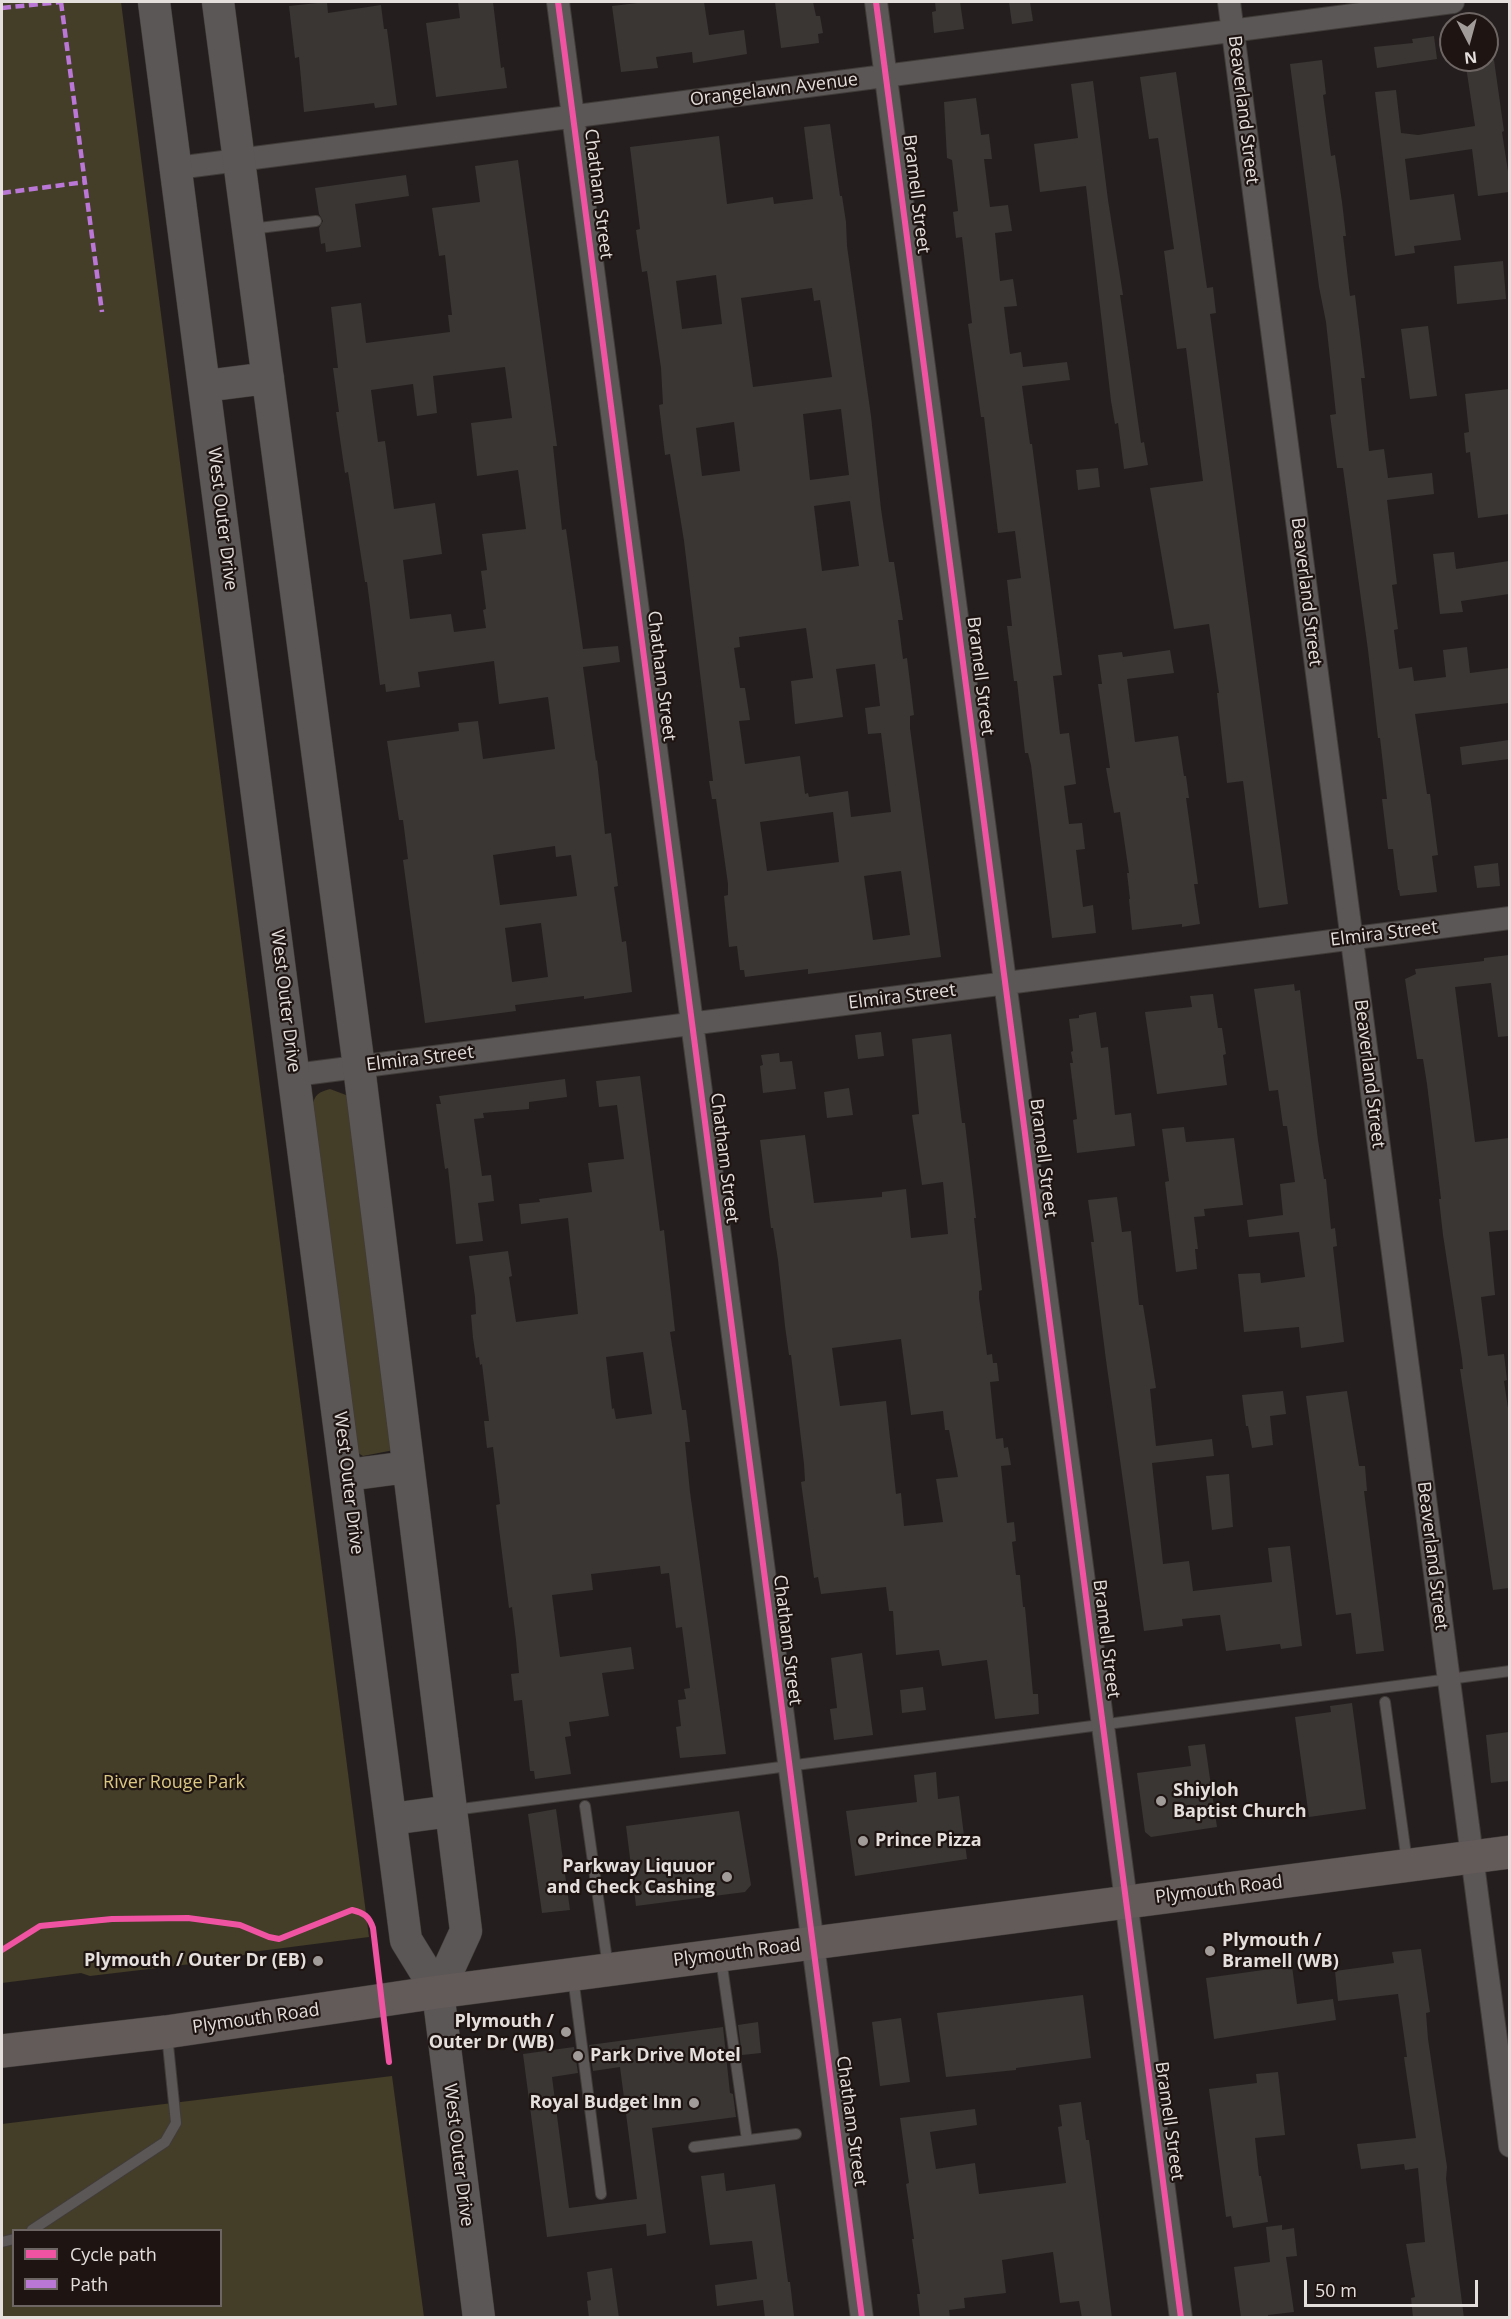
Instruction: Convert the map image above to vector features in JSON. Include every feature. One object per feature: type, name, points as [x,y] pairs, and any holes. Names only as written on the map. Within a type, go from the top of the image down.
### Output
[{"type":"main road","name":"West Outer Drive","points":[[154,2],[406,1940],[438,1992],[480,2318]]},
{"type":"main road","points":[[218,2],[359,1067],[466,1931],[438,1992]]},
{"type":"main road","points":[[205,386],[268,378]]},
{"type":"main road","points":[[347,1475],[408,1467]]},
{"type":"main road","points":[[391,1819],[451,1811]]},
{"type":"main road","name":"Plymouth Road","points":[[2,2052],[166,2032],[438,1992],[1509,1852]]},
{"type":"street","name":"Chatham Street","points":[[558,2],[862,2318]]},
{"type":"street","name":"Bramell Street","points":[[876,2],[1181,2318]]},
{"type":"street","name":"Beaverland Street","points":[[1228,2],[1509,2146]]},
{"type":"street","name":"Orangelawn Avenue","points":[[177,168],[1453,2]]},
{"type":"street","name":"Elmira Street","points":[[295,1075],[1509,918]]},
{"type":"lane","points":[[249,229],[316,221]]},
{"type":"lane","points":[[451,1811],[1102,1723],[1509,1671]]},
{"type":"lane","points":[[1385,1702],[1407,1866]]},
{"type":"lane","points":[[585,1806],[609,1970]]},
{"type":"lane","points":[[721,1955],[747,2140]]},
{"type":"lane","points":[[572,1975],[602,2194]]},
{"type":"lane","points":[[34,2229],[165,2142],[176,2123],[166,2032]]},
{"type":"lane","points":[[694,2147],[796,2134]]},
{"type":"green space","name":"River Rouge Park","points":[[2,2],[121,2],[369,1937],[252,1952],[233,1959],[90,1976],[81,1973],[2,1983]]},
{"type":"green space","points":[[330,1089],[346,1095],[349,1102],[394,1450],[363,1456],[358,1453],[312,1106],[318,1094]]},
{"type":"green space","points":[[392,2076],[424,2317],[2,2317],[2,2124]]},
{"type":"building","points":[[327,2],[328,13],[381,5],[384,29],[387,29],[397,105],[375,108],[374,103],[304,112],[299,57],[295,58],[289,6]]},
{"type":"building","points":[[458,2],[493,2],[501,68],[504,67],[507,88],[436,97],[426,23],[460,18]]},
{"type":"building","points":[[646,2],[704,2],[709,35],[744,30],[747,54],[693,63],[692,52],[656,57],[658,68],[621,72],[612,6]]},
{"type":"building","points":[[775,2],[813,2],[816,16],[820,16],[823,33],[818,34],[819,43],[781,48]]},
{"type":"building","points":[[935,2],[960,2],[964,29],[934,33],[932,12],[936,11]]},
{"type":"building","points":[[1009,2],[1030,2],[1033,21],[1012,24]]},
{"type":"building","points":[[1434,36],[1437,59],[1377,68],[1374,47],[1413,43],[1412,39]]},
{"type":"building","points":[[1322,60],[1326,94],[1323,95],[1331,156],[1335,155],[1346,236],[1343,236],[1350,296],[1355,295],[1365,378],[1361,378],[1369,451],[1384,449],[1388,478],[1432,473],[1434,494],[1387,500],[1397,584],[1392,585],[1398,629],[1394,630],[1399,669],[1412,667],[1414,681],[1446,677],[1443,650],[1467,647],[1470,673],[1509,668],[1509,703],[1415,714],[1427,794],[1430,794],[1438,855],[1432,856],[1437,892],[1400,896],[1393,849],[1388,849],[1382,799],[1387,799],[1380,738],[1378,738],[1343,468],[1337,468],[1330,415],[1336,414],[1326,322],[1319,287],[1290,64]]},
{"type":"building","points":[[1176,72],[1207,288],[1213,287],[1216,313],[1210,314],[1288,904],[1259,908],[1243,781],[1227,783],[1217,693],[1219,693],[1209,624],[1174,629],[1150,488],[1203,481],[1186,348],[1177,349],[1164,251],[1174,249],[1158,138],[1149,139],[1140,77]]},
{"type":"building","points":[[1467,72],[1496,72],[1509,192],[1478,196],[1472,149],[1405,159],[1410,200],[1454,194],[1461,240],[1414,246],[1415,253],[1395,256],[1375,92],[1396,90],[1401,133],[1418,135],[1475,126]]},
{"type":"building","points":[[1093,81],[1141,443],[1144,442],[1148,465],[1124,469],[1118,423],[1115,424],[1111,401],[1086,186],[1040,192],[1034,144],[1078,138],[1071,84]]},
{"type":"building","points":[[976,98],[981,135],[989,134],[992,159],[984,159],[990,207],[1008,205],[1012,231],[995,233],[1000,281],[1013,279],[1017,306],[1004,307],[1010,354],[1021,352],[1023,367],[1067,362],[1070,380],[1022,386],[1030,444],[1032,444],[1062,675],[1053,676],[1060,734],[1069,733],[1076,784],[1064,786],[1069,824],[1082,823],[1085,849],[1076,850],[1083,907],[1093,905],[1096,933],[1052,938],[1031,765],[1028,753],[1025,753],[1017,681],[1014,681],[1007,626],[1012,626],[1007,580],[1021,578],[1015,531],[998,533],[984,417],[981,417],[968,324],[972,323],[962,237],[956,238],[953,212],[958,211],[952,160],[947,158],[944,102]]},
{"type":"building","points":[[830,124],[840,196],[842,196],[881,509],[889,562],[894,562],[903,620],[898,620],[903,659],[907,658],[914,715],[910,716],[910,728],[941,957],[808,974],[808,969],[745,977],[744,970],[740,970],[737,946],[729,947],[724,896],[728,895],[728,884],[716,799],[712,799],[709,781],[713,781],[684,541],[670,454],[665,455],[659,405],[663,404],[661,368],[647,271],[642,272],[636,230],[640,229],[630,147],[719,136],[727,204],[773,197],[774,204],[813,199],[804,127]],"holes":[[[716,275],[722,324],[682,329],[676,281]],[[812,288],[814,301],[820,300],[832,377],[753,387],[741,298]],[[841,409],[849,475],[810,480],[803,414]],[[734,422],[740,471],[702,476],[696,428]],[[850,501],[859,566],[822,571],[814,506]],[[806,628],[813,678],[791,681],[795,724],[843,717],[836,669],[875,664],[880,706],[865,708],[868,734],[881,733],[891,812],[851,817],[848,791],[809,797],[808,793],[805,794],[800,756],[745,764],[739,721],[750,720],[745,688],[740,688],[734,648],[740,647],[739,637]],[[833,812],[839,862],[767,871],[760,822]],[[901,871],[910,935],[873,940],[864,876]]]},
{"type":"building","points":[[518,160],[557,446],[553,446],[562,530],[566,529],[583,649],[618,646],[620,662],[583,667],[605,834],[611,833],[618,886],[614,887],[622,942],[626,941],[632,992],[515,1005],[516,1011],[425,1023],[403,860],[408,859],[403,820],[399,820],[387,741],[459,731],[458,723],[478,721],[483,759],[555,749],[548,697],[499,704],[494,661],[418,672],[420,687],[386,692],[385,684],[380,685],[367,582],[365,582],[348,472],[345,473],[336,412],[339,412],[333,368],[338,368],[331,307],[361,303],[366,343],[450,332],[448,315],[452,315],[445,255],[439,256],[432,208],[480,202],[475,166]],"holes":[[[505,367],[512,418],[471,423],[477,476],[518,470],[526,529],[482,534],[487,570],[481,571],[486,628],[454,632],[451,614],[410,619],[403,560],[442,554],[435,503],[394,509],[385,441],[378,442],[371,390],[413,384],[417,416],[437,413],[433,376]],[[555,846],[556,857],[571,855],[577,896],[500,905],[493,855]],[[541,923],[548,977],[512,982],[505,928]]]},
{"type":"building","points":[[406,175],[409,196],[355,204],[361,247],[326,252],[325,243],[321,244],[319,228],[323,221],[319,214],[315,188]]},
{"type":"building","points":[[1503,261],[1506,299],[1457,304],[1454,266]]},
{"type":"building","points":[[1428,326],[1437,396],[1410,399],[1401,329]]},
{"type":"building","points":[[1509,389],[1509,514],[1478,518],[1470,452],[1466,453],[1464,433],[1469,432],[1465,394]]},
{"type":"building","points":[[1098,468],[1100,487],[1078,490],[1076,470]]},
{"type":"building","points":[[1454,552],[1456,569],[1509,561],[1509,594],[1461,601],[1463,612],[1440,614],[1433,554]]},
{"type":"building","points":[[1170,650],[1174,673],[1127,679],[1135,742],[1178,736],[1189,798],[1186,798],[1198,884],[1194,884],[1200,924],[1132,930],[1127,873],[1129,873],[1120,812],[1114,813],[1106,768],[1110,768],[1098,684],[1102,684],[1098,655],[1122,652],[1123,657]]},
{"type":"building","points":[[1509,740],[1509,759],[1462,765],[1460,747]]},
{"type":"building","points":[[1498,863],[1500,886],[1477,888],[1474,866]]},
{"type":"building","points":[[1509,955],[1509,1036],[1498,1037],[1491,983],[1455,987],[1475,1142],[1509,1138],[1509,1230],[1489,1232],[1495,1295],[1481,1297],[1488,1356],[1504,1354],[1507,1380],[1504,1381],[1509,1415],[1509,1588],[1493,1590],[1460,1369],[1463,1369],[1462,1359],[1443,1235],[1439,1199],[1441,1199],[1427,1084],[1423,1059],[1417,1059],[1405,979],[1416,974],[1415,969],[1484,961],[1484,958]]},
{"type":"building","points":[[1294,984],[1295,991],[1300,990],[1331,1229],[1335,1228],[1337,1246],[1333,1247],[1344,1342],[1301,1348],[1299,1327],[1244,1332],[1238,1274],[1260,1273],[1261,1283],[1305,1277],[1299,1232],[1249,1237],[1247,1220],[1283,1215],[1280,1184],[1295,1182],[1287,1126],[1283,1126],[1278,1090],[1269,1091],[1254,989]]},
{"type":"building","points":[[1213,994],[1218,1028],[1222,1028],[1226,1054],[1223,1055],[1227,1085],[1157,1094],[1145,1012],[1192,1007],[1190,996]]},
{"type":"building","points":[[1096,1012],[1101,1048],[1108,1047],[1115,1115],[1131,1113],[1135,1146],[1077,1153],[1073,1120],[1077,1119],[1070,1063],[1073,1063],[1071,1052],[1073,1051],[1069,1019]]},
{"type":"building","points":[[881,1032],[884,1056],[858,1059],[855,1035]]},
{"type":"building","points":[[951,1034],[962,1123],[965,1123],[976,1218],[974,1218],[982,1290],[979,1291],[979,1298],[987,1355],[992,1354],[993,1363],[997,1363],[999,1381],[990,1382],[996,1439],[1003,1438],[1004,1448],[1008,1447],[1011,1465],[1001,1466],[1007,1523],[1014,1522],[1016,1541],[1012,1542],[1016,1575],[1020,1575],[1033,1694],[1038,1694],[1039,1714],[995,1719],[987,1660],[942,1666],[939,1650],[896,1655],[893,1611],[889,1611],[886,1587],[821,1594],[818,1577],[814,1578],[801,1482],[805,1481],[804,1464],[791,1355],[789,1355],[760,1140],[805,1135],[814,1203],[882,1197],[882,1192],[906,1189],[911,1238],[948,1234],[943,1182],[922,1185],[912,1115],[919,1114],[912,1039]],"holes":[[[901,1339],[911,1415],[943,1411],[945,1430],[949,1430],[958,1477],[936,1479],[943,1522],[904,1526],[901,1493],[896,1494],[886,1401],[840,1406],[832,1348]]]},
{"type":"building","points":[[779,1053],[780,1062],[792,1061],[796,1089],[763,1093],[761,1055]]},
{"type":"building","points":[[640,1076],[660,1231],[664,1230],[675,1331],[670,1332],[682,1410],[686,1410],[690,1442],[685,1442],[690,1492],[726,1754],[680,1758],[676,1727],[681,1726],[678,1700],[686,1699],[684,1689],[690,1688],[682,1627],[676,1628],[669,1573],[661,1574],[660,1566],[591,1574],[593,1590],[552,1595],[560,1657],[631,1647],[634,1669],[602,1673],[609,1716],[569,1722],[571,1736],[565,1737],[571,1774],[535,1779],[534,1771],[530,1771],[522,1700],[514,1701],[511,1674],[519,1673],[516,1640],[512,1607],[509,1608],[496,1505],[500,1504],[493,1447],[487,1448],[484,1421],[489,1421],[482,1364],[480,1365],[479,1357],[476,1358],[473,1338],[471,1315],[476,1314],[469,1256],[508,1251],[512,1276],[509,1277],[516,1322],[578,1314],[568,1218],[521,1224],[519,1204],[592,1192],[588,1163],[624,1159],[617,1105],[599,1107],[596,1081]],"holes":[[[643,1352],[652,1414],[616,1419],[614,1408],[612,1409],[606,1357]]]},
{"type":"building","points":[[565,1079],[567,1097],[529,1102],[529,1109],[483,1113],[484,1118],[474,1119],[482,1176],[491,1175],[494,1201],[478,1203],[483,1241],[456,1244],[448,1168],[445,1169],[436,1104],[441,1104],[439,1096]]},
{"type":"building","points":[[849,1088],[853,1115],[827,1118],[824,1092]]},
{"type":"building","points":[[1184,1127],[1186,1142],[1234,1138],[1243,1205],[1204,1209],[1205,1216],[1194,1217],[1198,1249],[1195,1249],[1197,1269],[1176,1272],[1165,1182],[1169,1181],[1162,1129]]},
{"type":"building","points":[[1117,1197],[1122,1232],[1131,1231],[1139,1305],[1143,1305],[1149,1342],[1156,1388],[1150,1389],[1156,1446],[1212,1439],[1214,1456],[1152,1463],[1163,1564],[1189,1561],[1193,1591],[1272,1582],[1268,1548],[1290,1546],[1302,1646],[1281,1649],[1280,1644],[1226,1651],[1220,1615],[1182,1619],[1183,1626],[1144,1631],[1106,1360],[1088,1200]]},
{"type":"building","points":[[1283,1391],[1286,1414],[1270,1416],[1273,1445],[1252,1448],[1248,1426],[1246,1426],[1242,1395]]},
{"type":"building","points":[[1347,1391],[1359,1466],[1365,1466],[1367,1491],[1364,1491],[1384,1651],[1356,1654],[1351,1613],[1336,1615],[1306,1396]]},
{"type":"building","points":[[1229,1474],[1233,1527],[1212,1530],[1206,1476]]},
{"type":"building","points":[[862,1653],[873,1735],[834,1740],[830,1709],[837,1708],[831,1658]]},
{"type":"building","points":[[923,1687],[926,1710],[902,1713],[900,1690]]},
{"type":"building","points":[[1352,1703],[1366,1809],[1309,1817],[1295,1717],[1331,1712],[1330,1706]]},
{"type":"building","points":[[1509,1732],[1509,1781],[1491,1783],[1486,1735]]},
{"type":"building","points":[[1205,1744],[1217,1827],[1151,1837],[1145,1832],[1137,1773],[1191,1766],[1188,1746]]},
{"type":"building","points":[[936,1772],[938,1799],[959,1796],[967,1859],[855,1876],[846,1811],[917,1802],[914,1775]]},
{"type":"building","points":[[556,1809],[570,1910],[542,1913],[528,1814]]},
{"type":"building","points":[[739,1811],[751,1885],[745,1892],[636,1906],[626,1826]]},
{"type":"building","points":[[1421,1949],[1430,2012],[1426,2013],[1428,2039],[1447,2167],[1446,2179],[1464,2318],[1413,2318],[1411,2298],[1415,2297],[1406,2244],[1425,2242],[1418,2168],[1405,2170],[1404,2164],[1361,2169],[1357,2144],[1416,2138],[1404,2057],[1407,2057],[1398,1994],[1338,2001],[1335,1971],[1394,1963],[1392,1952]]},
{"type":"building","points":[[1292,1966],[1297,2004],[1333,1999],[1336,2020],[1214,2039],[1206,1978]]},
{"type":"building","points":[[1083,1995],[1091,2058],[1016,2068],[1016,2070],[946,2077],[937,2013]]},
{"type":"building","points":[[901,2018],[910,2082],[880,2086],[872,2022]]},
{"type":"building","points":[[758,2022],[761,2053],[742,2055],[738,2025]]},
{"type":"building","points":[[723,2027],[730,2093],[733,2094],[736,2117],[652,2128],[666,2233],[647,2236],[646,2224],[547,2237],[523,2054],[574,2047],[578,2073],[552,2077],[569,2208],[637,2199],[620,2067],[593,2071],[589,2045]]},
{"type":"building","points":[[1278,2072],[1285,2135],[1255,2138],[1259,2176],[1261,2176],[1268,2222],[1233,2228],[1231,2216],[1226,2217],[1209,2089],[1257,2083],[1256,2074]]},
{"type":"building","points":[[1081,2102],[1086,2140],[1089,2140],[1112,2318],[1082,2318],[1079,2301],[1060,2303],[1053,2252],[1002,2260],[1006,2293],[964,2298],[965,2308],[949,2310],[950,2318],[920,2318],[917,2294],[920,2294],[906,2184],[909,2183],[900,2118],[975,2109],[977,2125],[930,2132],[936,2169],[975,2163],[979,2194],[1066,2183],[1058,2127],[1062,2126],[1059,2105]]},
{"type":"building","points":[[724,2173],[726,2191],[775,2184],[794,2316],[765,2318],[763,2300],[717,2306],[715,2285],[757,2279],[752,2241],[710,2245],[701,2176]]},
{"type":"building","points":[[1282,2225],[1282,2230],[1294,2228],[1297,2256],[1286,2257],[1294,2312],[1268,2315],[1268,2318],[1241,2318],[1234,2267],[1270,2262],[1266,2227]]},
{"type":"building","points":[[612,2268],[619,2318],[589,2318],[587,2301],[591,2300],[587,2272]]},
{"type":"marked path","points":[[2,8],[60,2]]},
{"type":"marked path","points":[[61,2],[102,312]]},
{"type":"marked path","points":[[2,193],[85,182]]},
{"type":"cycle path","points":[[558,2],[862,2318]]},
{"type":"cycle path","points":[[876,2],[1181,2318]]},
{"type":"cycle path","points":[[2,1950],[40,1926],[112,1919],[188,1918],[240,1925],[279,1939],[352,1910],[356,1911],[368,1918],[373,1928],[389,2062]]},
{"type":"place","name":"Shiyloh Baptist Church","points":[[1161,1801]]},
{"type":"place","name":"Prince Pizza","points":[[863,1841]]},
{"type":"place","name":"Parkway Liquuor and Check Cashing","points":[[727,1877]]},
{"type":"place","name":"Plymouth / Bramell (WB)","points":[[1210,1951]]},
{"type":"place","name":"Plymouth / Outer Dr (EB)","points":[[318,1961]]},
{"type":"place","name":"Plymouth / Outer Dr (WB)","points":[[566,2032]]},
{"type":"place","name":"Park Drive Motel","points":[[578,2056]]},
{"type":"place","name":"Royal Budget Inn","points":[[694,2103]]}]
